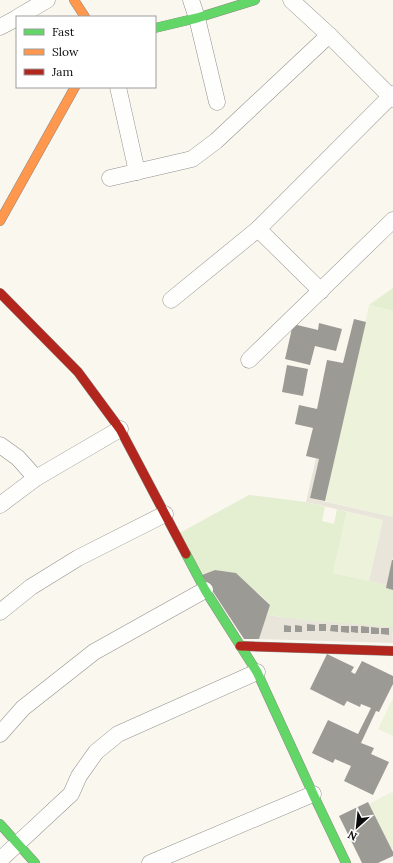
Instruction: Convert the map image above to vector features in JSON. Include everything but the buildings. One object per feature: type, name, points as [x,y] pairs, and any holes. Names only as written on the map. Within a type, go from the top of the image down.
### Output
[{"type":"street","points":[[20,16],[47,0]]},
{"type":"street","points":[[74,0],[84,16]]},
{"type":"street","points":[[191,0],[197,18],[217,102]]},
{"type":"street","points":[[156,28],[197,18],[255,0]]},
{"type":"street","points":[[170,300],[258,230],[392,96],[291,0]]},
{"type":"street","points":[[0,28],[16,18]]},
{"type":"street","points":[[110,178],[192,159],[216,141],[329,35]]},
{"type":"street","points":[[0,221],[74,88]]},
{"type":"street","points":[[118,88],[138,172]]},
{"type":"street","points":[[249,360],[393,220]]},
{"type":"street","points":[[258,230],[321,291]]},
{"type":"street","points":[[0,293],[78,372],[120,429],[205,590],[257,672],[346,863]]},
{"type":"street","points":[[0,505],[36,478],[120,429]]},
{"type":"street","points":[[0,445],[18,458],[36,478]]},
{"type":"street","points":[[0,612],[31,587],[78,558],[165,514]]},
{"type":"street","points":[[0,734],[23,708],[94,652],[205,590]]},
{"type":"street","points":[[240,646],[393,651]]},
{"type":"street","points":[[0,860],[71,794],[79,776],[96,752],[118,734],[257,672]]},
{"type":"street","points":[[150,863],[313,794]]},
{"type":"street","points":[[0,824],[36,863]]},
{"type":"green space","points":[[393,288],[393,311],[369,305]]},
{"type":"green space","points":[[369,305],[393,311],[393,517],[325,501]]},
{"type":"green space","points":[[249,495],[306,502],[325,507],[322,521],[334,524],[337,509],[347,512],[333,573],[387,585],[386,588],[393,590],[393,636],[391,627],[313,621],[266,614],[270,604],[236,573],[215,570],[198,576],[176,535]]},
{"type":"green space","points":[[347,512],[383,520],[369,581],[333,573]]},
{"type":"green space","points":[[393,698],[393,736],[378,729]]},
{"type":"green space","points":[[392,792],[393,847],[391,848],[369,804]]},
{"type":"shaded area","points":[[316,458],[319,459],[310,498],[393,517],[393,557],[387,585],[369,581],[383,520],[306,502]]},
{"type":"shaded area","points":[[266,614],[313,621],[392,627],[393,643],[259,639]]},
{"type":"traffic: fast","points":[[156,28],[197,18],[255,0]]},
{"type":"traffic: fast","points":[[186,554],[205,590],[257,672],[346,863]]},
{"type":"traffic: fast","points":[[0,824],[35,863]]},
{"type":"traffic: slow","points":[[74,0],[84,16]]},
{"type":"traffic: slow","points":[[0,221],[74,88]]},
{"type":"traffic: jam","points":[[0,293],[78,372],[120,429],[186,554]]},
{"type":"traffic: jam","points":[[240,646],[393,651]]}]
